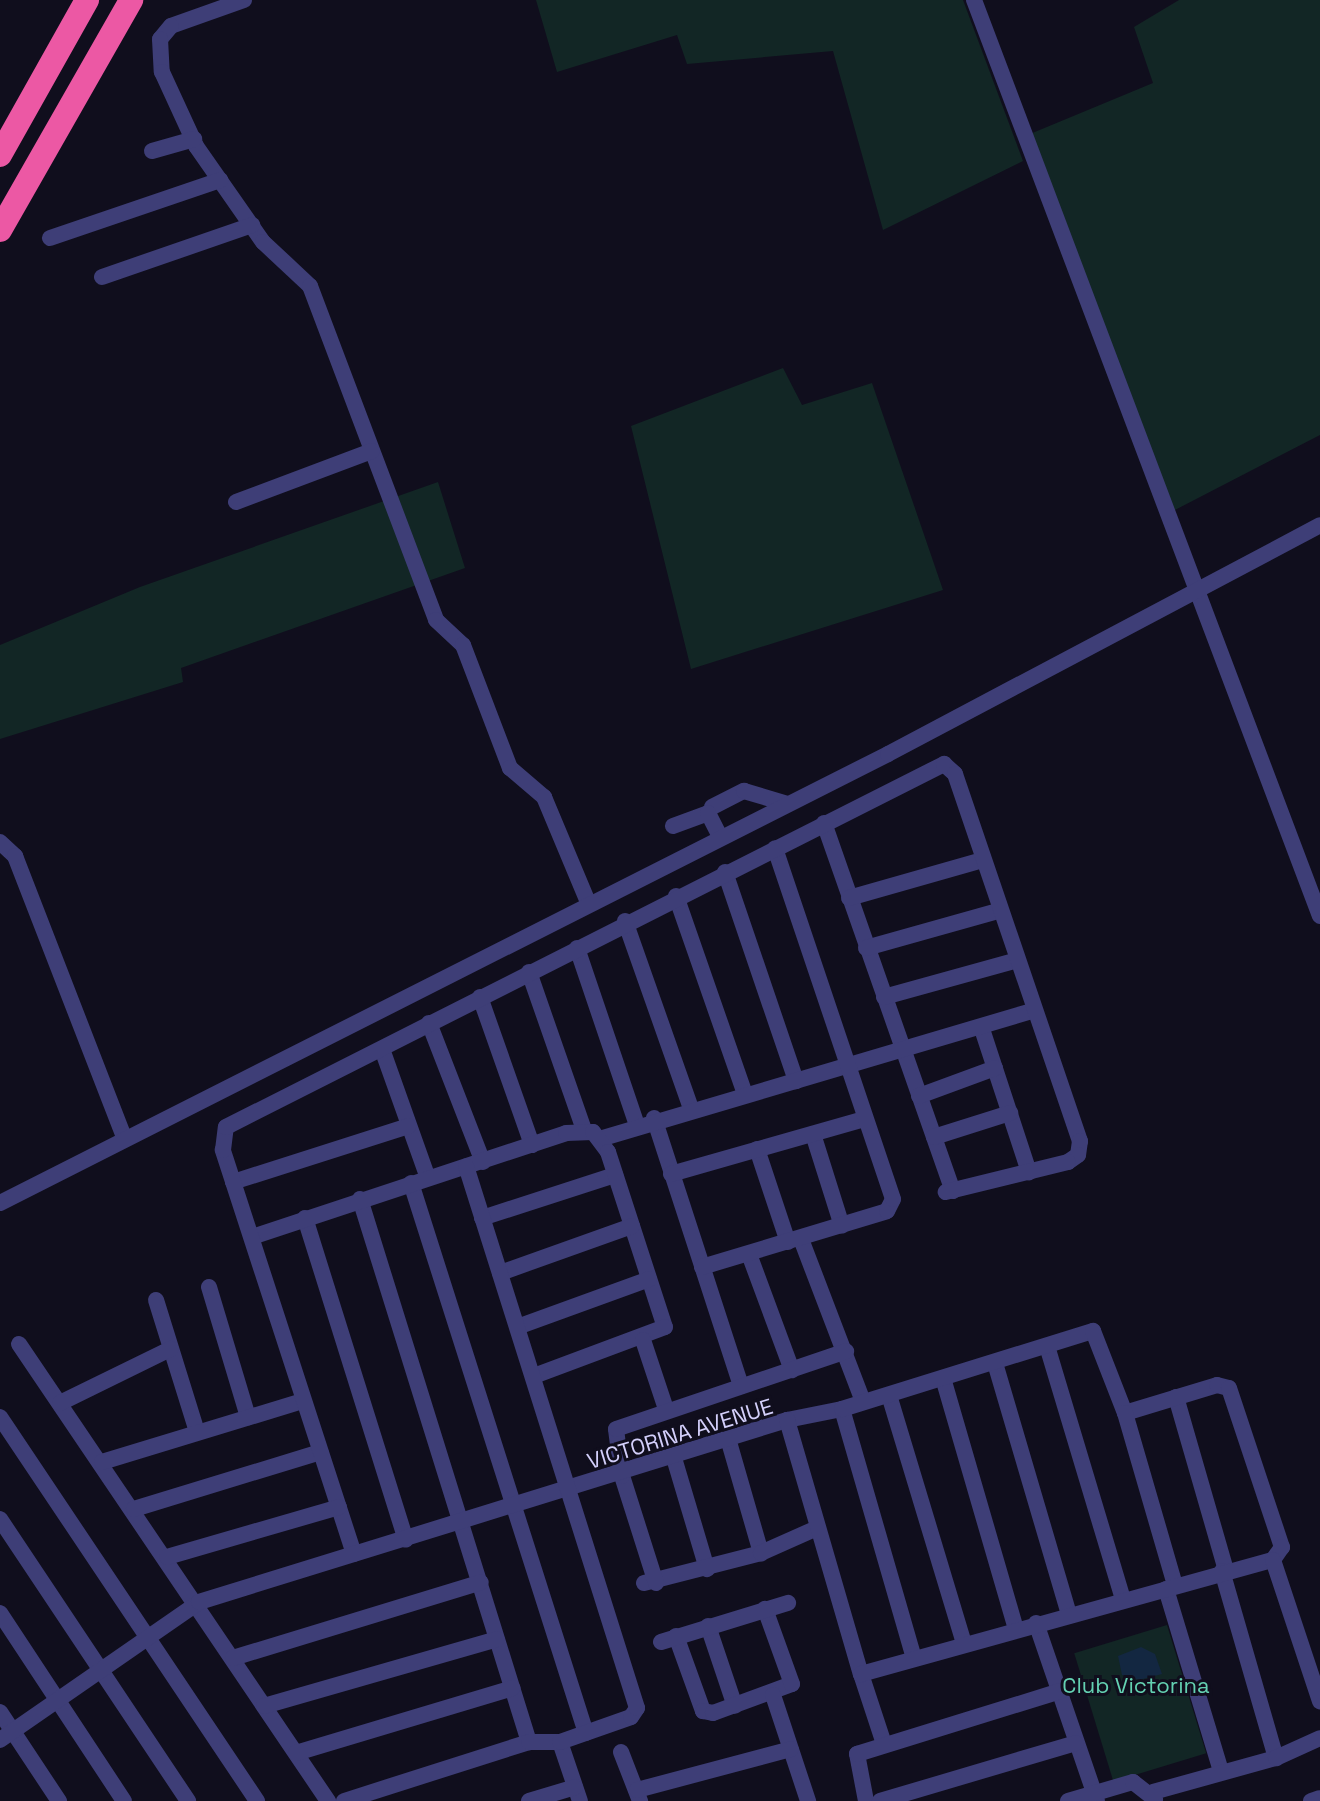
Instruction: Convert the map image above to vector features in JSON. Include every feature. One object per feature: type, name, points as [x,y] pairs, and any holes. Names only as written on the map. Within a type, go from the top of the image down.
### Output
[{"type":"highway","points":[[0,155],[87,0]]},
{"type":"highway","points":[[0,230],[131,0]]},
{"type":"street","points":[[187,21],[208,0]]},
{"type":"street","points":[[244,0],[171,26],[158,47],[162,72],[194,139],[220,180],[252,225],[310,286],[436,620],[463,645],[510,768],[544,797],[588,902]]},
{"type":"street","points":[[974,0],[1200,588],[1320,916]]},
{"type":"street","points":[[152,151],[194,139]]},
{"type":"street","points":[[50,238],[220,180]]},
{"type":"street","points":[[102,277],[252,225]]},
{"type":"street","points":[[236,502],[372,451]]},
{"type":"street","points":[[0,1203],[588,902],[788,804],[1320,525]]},
{"type":"street","points":[[354,1554],[220,1140],[226,1127],[625,921],[824,823],[949,765],[1031,1011],[1080,1141],[1068,1162],[949,1192],[934,1137],[902,1053],[824,823]]},
{"type":"street","points":[[712,807],[744,791],[788,804]]},
{"type":"street","points":[[673,826],[708,813],[720,837]]},
{"type":"street","points":[[0,842],[15,856],[124,1137]]},
{"type":"street","points":[[702,1267],[887,1211],[893,1199],[775,848]]},
{"type":"street","points":[[849,898],[982,860]]},
{"type":"street","points":[[725,872],[796,1081]]},
{"type":"street","points":[[676,896],[745,1094]]},
{"type":"street","points":[[866,948],[998,911]]},
{"type":"street","points":[[625,921],[691,1108]]},
{"type":"street","points":[[577,948],[637,1125]]},
{"type":"street","points":[[884,997],[1014,961]]},
{"type":"street","points":[[529,972],[584,1130]]},
{"type":"street","points":[[480,997],[532,1145]]},
{"type":"street","points":[[252,1237],[532,1145],[584,1130],[603,1138],[654,1118],[902,1053],[1031,1011]]},
{"type":"street","points":[[429,1023],[483,1162]]},
{"type":"street","points":[[982,1029],[1029,1172]]},
{"type":"street","points":[[382,1049],[428,1178]]},
{"type":"street","points":[[919,1096],[995,1068]]},
{"type":"street","points":[[934,1137],[1010,1113]]},
{"type":"street","points":[[654,1118],[741,1386]]},
{"type":"street","points":[[671,1174],[864,1119]]},
{"type":"street","points":[[233,1182],[408,1126]]},
{"type":"street","points":[[813,1134],[842,1226]]},
{"type":"street","points":[[534,1376],[643,1340],[665,1327],[603,1138]]},
{"type":"street","points":[[757,1149],[794,1241],[846,1351],[863,1401]]},
{"type":"street","points":[[344,1801],[529,1742],[560,1742],[631,1717],[637,1708],[568,1491],[520,1326],[466,1166]]},
{"type":"street","points":[[482,1218],[615,1175]]},
{"type":"street","points":[[411,1183],[586,1733]]},
{"type":"street","points":[[360,1199],[529,1742]]},
{"type":"street","points":[[305,1218],[406,1540]]},
{"type":"street","points":[[500,1273],[632,1226]]},
{"type":"street","points":[[749,1254],[792,1370]]},
{"type":"street","points":[[520,1326],[649,1279]]},
{"type":"street","points":[[209,1287],[248,1417]]},
{"type":"street","points":[[156,1300],[197,1432]]},
{"type":"street","points":[[787,1420],[842,1409],[1093,1331],[1099,1335],[1125,1413],[1221,1771]]},
{"type":"street","points":[[643,1340],[666,1409]]},
{"type":"street","points":[[19,1344],[199,1602],[328,1801]]},
{"type":"street","points":[[1047,1346],[1123,1600]]},
{"type":"street","points":[[60,1403],[170,1349]]},
{"type":"street","points":[[815,1529],[761,1553],[650,1583],[622,1476],[616,1429],[666,1409],[846,1351]]},
{"type":"street","points":[[995,1363],[1069,1615]]},
{"type":"street","points":[[943,1378],[1016,1629]]},
{"type":"street","points":[[861,1674],[1036,1623],[1273,1560],[1282,1547],[1229,1388],[1176,1397],[1125,1413]]},
{"type":"street","points":[[889,1395],[964,1643]]},
{"type":"street","points":[[1176,1397],[1276,1758]]},
{"type":"street","points":[[102,1462],[303,1401]]},
{"type":"street","points":[[842,1409],[914,1658]]},
{"type":"street","points":[[0,1417],[257,1801]]},
{"type":"street","name":"VICTORINA AVENUE","points":[[6,1736],[199,1602],[622,1476],[787,1420],[815,1529],[884,1744]]},
{"type":"street","points":[[729,1442],[761,1553]]},
{"type":"street","points":[[134,1509],[320,1452]]},
{"type":"street","points":[[674,1458],[707,1569]]},
{"type":"street","points":[[167,1557],[339,1507]]},
{"type":"street","points":[[0,1519],[103,1667],[188,1801]]},
{"type":"street","points":[[1273,1560],[1320,1701]]},
{"type":"street","points":[[233,1658],[481,1582]]},
{"type":"street","points":[[765,1609],[791,1678],[787,1689],[735,1706],[703,1711],[669,1639],[708,1626],[765,1609],[788,1603]]},
{"type":"street","points":[[0,1613],[124,1801]]},
{"type":"street","points":[[1036,1623],[1095,1797]]},
{"type":"street","points":[[708,1626],[735,1706]]},
{"type":"street","points":[[264,1706],[497,1639]]},
{"type":"street","points":[[296,1753],[512,1688]]},
{"type":"street","points":[[866,1801],[854,1761],[884,1744],[1060,1691]]},
{"type":"street","points":[[773,1695],[808,1801]]},
{"type":"street","points":[[0,1712],[6,1736],[59,1801]]},
{"type":"street","points":[[1068,1801],[1095,1797],[1133,1782],[1154,1797],[1221,1771],[1276,1758],[1320,1738]]},
{"type":"street","points":[[529,1801],[578,1794],[560,1742]]},
{"type":"street","points":[[880,1801],[1076,1743]]},
{"type":"street","points":[[621,1752],[638,1795],[791,1749]]},
{"type":"street","points":[[1311,1801],[1320,1798]]},
{"type":"green space","points":[[536,0],[963,0],[1023,161],[883,230],[833,51],[687,64],[677,35],[557,72]]},
{"type":"green space","points":[[1179,0],[1320,0],[1320,435],[1173,511],[1030,134],[1153,83],[1134,27]]},
{"type":"green space","points":[[783,368],[802,405],[872,383],[943,590],[691,669],[631,426]]},
{"type":"green space","points":[[438,482],[465,568],[181,668],[183,682],[0,739],[0,645],[140,587]]},
{"type":"green space","name":"Club Victorina","points":[[1167,1625],[1206,1753],[1113,1782],[1074,1653]]},
{"type":"water","points":[[1141,1647],[1155,1654],[1162,1674],[1139,1680],[1122,1675],[1118,1656]]}]
